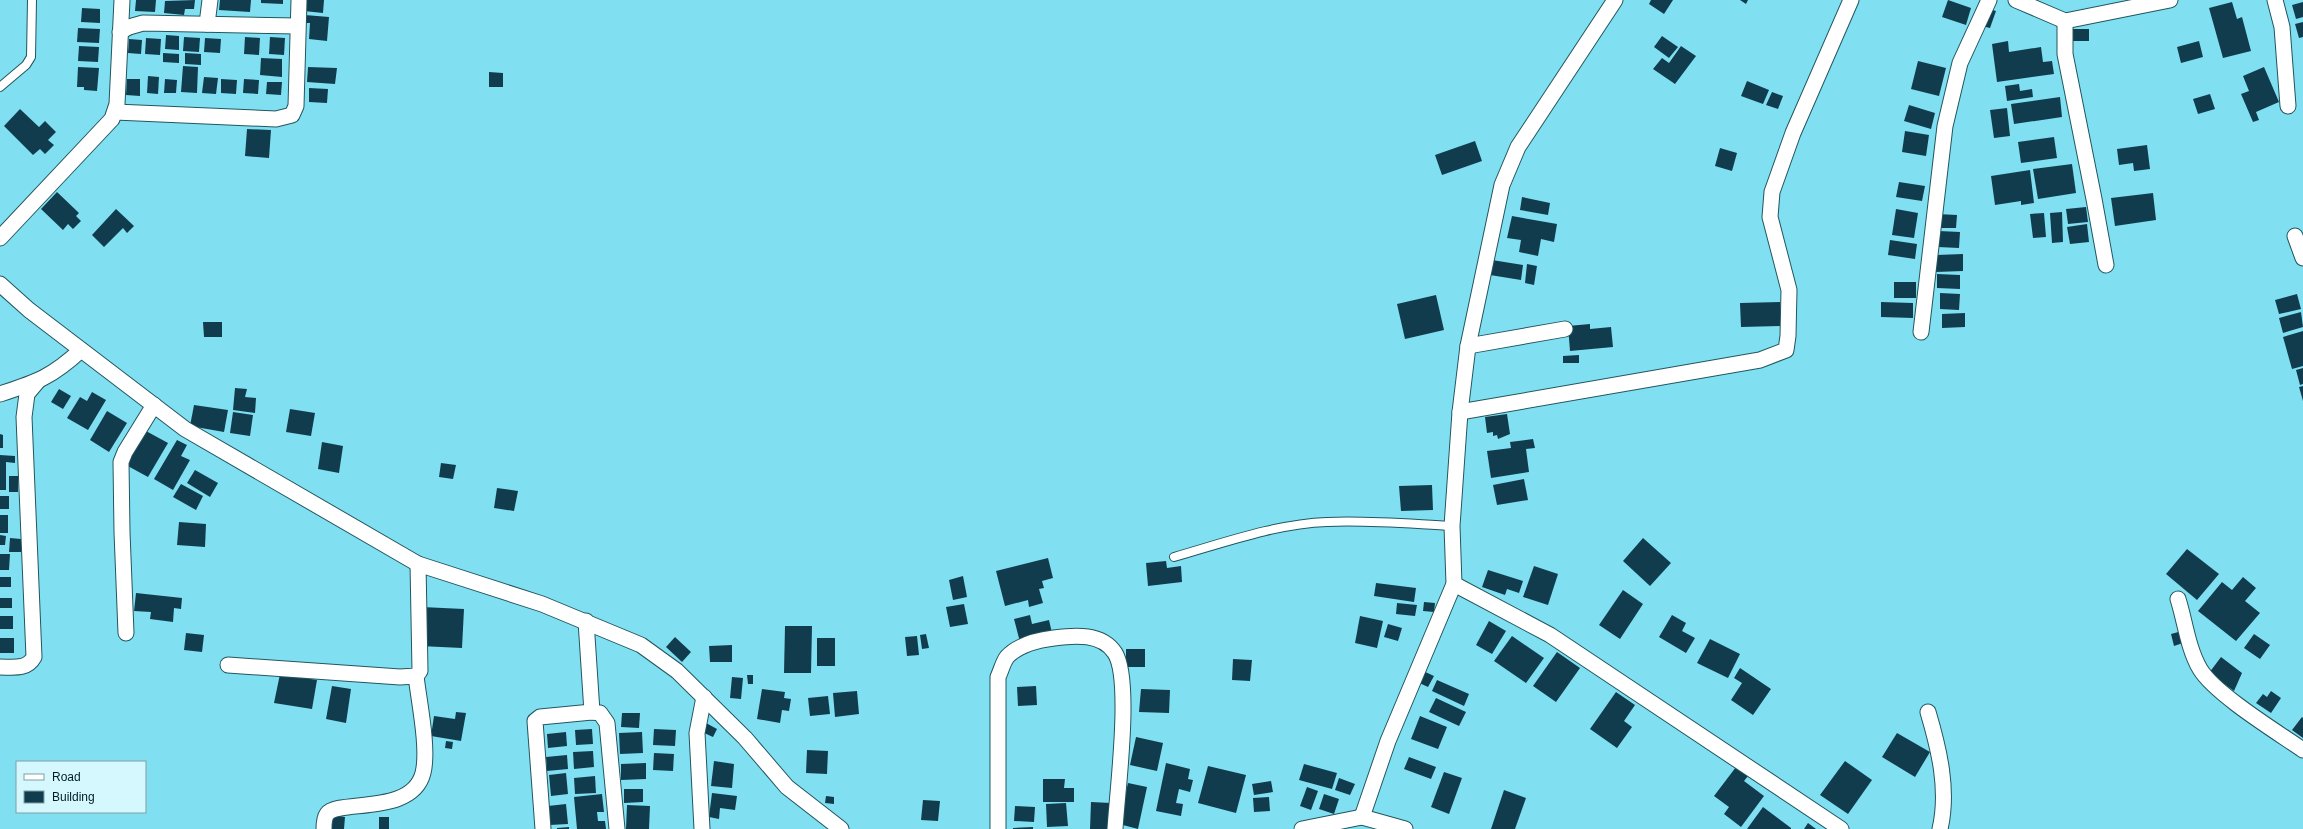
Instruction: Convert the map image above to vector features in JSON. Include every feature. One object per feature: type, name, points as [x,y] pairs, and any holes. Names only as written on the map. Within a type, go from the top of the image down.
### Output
[{"type":"street","points":[[0,238],[106,126],[115,112],[122,0]]},
{"type":"street","points":[[207,24],[210,0]]},
{"type":"street","points":[[115,112],[206,117],[287,118],[294,112],[296,106],[297,26],[299,0]]},
{"type":"street","points":[[1362,817],[1388,741],[1454,584],[1452,526],[1460,412],[1468,346],[1502,185],[1518,147],[1615,0]]},
{"type":"street","points":[[1460,412],[1760,360],[1786,350],[1788,336],[1789,290],[1770,217],[1772,192],[1793,133],[1851,0]]},
{"type":"street","points":[[1921,332],[1945,126],[1960,63],[1989,0]]},
{"type":"street","points":[[2016,0],[2065,21],[2111,14],[2170,0]]},
{"type":"street","points":[[2275,0],[2282,27],[2288,106]]},
{"type":"street","points":[[2065,21],[2065,54],[2106,265]]},
{"type":"street","points":[[120,32],[129,27],[143,23],[297,26]]},
{"type":"street","points":[[2295,236],[2303,258]]},
{"type":"street","points":[[2,288],[185,429],[418,564],[586,621],[641,645],[677,671],[745,738],[787,787],[841,829]]},
{"type":"street","points":[[1468,346],[1565,329]]},
{"type":"street","points":[[0,394],[38,381],[63,367],[81,350]]},
{"type":"street","points":[[0,666],[21,667],[28,664],[34,657],[24,417],[27,394],[38,381]]},
{"type":"street","points":[[126,633],[122,532],[122,462],[125,452],[154,405]]},
{"type":"street","points":[[228,665],[405,677],[416,676],[420,672],[418,564]]},
{"type":"street","points":[[1454,584],[1550,635],[1841,829]]},
{"type":"street","points":[[2178,599],[2194,656],[2205,677],[2222,692],[2303,750]]},
{"type":"street","points":[[586,621],[592,712]]},
{"type":"street","points":[[998,829],[998,676],[1006,658],[1018,649],[1040,640],[1066,636],[1089,636],[1105,642],[1116,654],[1121,669],[1123,726],[1115,829]]},
{"type":"street","points":[[324,829],[325,819],[330,812],[341,808],[386,802],[397,799],[419,783],[425,761],[416,676]]},
{"type":"street","points":[[702,829],[697,733],[704,698]]},
{"type":"street","points":[[543,829],[535,722],[540,717],[592,712],[600,713],[607,723],[617,829]]},
{"type":"street","points":[[1928,712],[1941,756],[1943,818],[1940,829]]},
{"type":"street","points":[[1302,829],[1362,817],[1405,829]]},
{"type":"lane","points":[[0,87],[26,65],[31,57],[32,0]]},
{"type":"lane","points":[[1174,557],[1232,540],[1294,526],[1327,522],[1452,526]]},
{"type":"building","points":[[136,0],[156,0],[155,12],[135,11]]},
{"type":"building","points":[[195,0],[194,9],[185,9],[184,15],[164,13],[165,1]]},
{"type":"building","points":[[220,0],[251,0],[250,12],[219,10]]},
{"type":"building","points":[[261,0],[283,0],[283,4],[261,3]]},
{"type":"building","points":[[304,0],[324,0],[323,13],[304,11]]},
{"type":"building","points":[[1651,0],[1673,0],[1664,14],[1649,4]]},
{"type":"building","points":[[1740,0],[1748,0],[1746,4]]},
{"type":"building","points":[[1948,0],[1971,8],[1966,25],[1942,17]]},
{"type":"building","points":[[2232,2],[2237,19],[2242,17],[2251,51],[2223,58],[2209,8]]},
{"type":"building","points":[[2303,2],[2303,17],[2296,19],[2292,5]]},
{"type":"building","points":[[82,8],[100,9],[100,23],[81,22]]},
{"type":"building","points":[[1989,9],[1996,11],[1990,28],[1982,26]]},
{"type":"building","points":[[305,15],[329,17],[327,41],[309,39],[310,23],[304,23]]},
{"type":"building","points":[[2303,22],[2303,37],[2299,38],[2295,24]]},
{"type":"building","points":[[78,28],[100,29],[99,43],[77,42]]},
{"type":"building","points":[[2071,29],[2089,29],[2089,41],[2071,41]]},
{"type":"building","points":[[166,35],[179,36],[179,50],[165,49]]},
{"type":"building","points":[[1662,36],[1678,47],[1669,58],[1654,47]]},
{"type":"building","points":[[184,37],[200,38],[199,52],[183,51]]},
{"type":"building","points":[[245,37],[260,38],[259,55],[244,54]]},
{"type":"building","points":[[270,37],[285,38],[284,55],[269,54]]},
{"type":"building","points":[[146,38],[161,39],[160,55],[145,54]]},
{"type":"building","points":[[205,38],[221,39],[220,53],[204,52]]},
{"type":"building","points":[[129,39],[142,40],[141,54],[128,53]]},
{"type":"building","points":[[2008,41],[2009,52],[2041,47],[2043,62],[2052,61],[2054,74],[1997,82],[1992,44]]},
{"type":"building","points":[[2199,41],[2203,57],[2181,63],[2177,47]]},
{"type":"building","points":[[79,46],[99,47],[98,62],[78,61]]},
{"type":"building","points":[[1681,46],[1696,56],[1675,84],[1653,69],[1662,58],[1669,63]]},
{"type":"building","points":[[163,53],[179,54],[179,63],[163,62]]},
{"type":"building","points":[[185,53],[201,54],[201,65],[185,64]]},
{"type":"building","points":[[261,58],[282,59],[282,77],[260,75]]},
{"type":"building","points":[[1918,61],[1946,68],[1939,96],[1911,89]]},
{"type":"building","points":[[183,66],[198,67],[197,93],[181,92]]},
{"type":"building","points":[[78,67],[99,68],[97,91],[84,90],[84,87],[77,87]]},
{"type":"building","points":[[308,67],[337,68],[335,84],[307,82]]},
{"type":"building","points":[[2264,67],[2279,102],[2256,112],[2259,120],[2253,122],[2241,94],[2249,91],[2243,76]]},
{"type":"building","points":[[489,72],[503,73],[503,87],[489,87]]},
{"type":"building","points":[[148,76],[159,77],[158,94],[147,93]]},
{"type":"building","points":[[204,77],[218,78],[216,94],[202,93]]},
{"type":"building","points":[[127,79],[140,79],[140,96],[126,95]]},
{"type":"building","points":[[165,79],[177,80],[176,93],[164,93]]},
{"type":"building","points":[[221,79],[237,80],[236,94],[221,93]]},
{"type":"building","points":[[244,79],[259,80],[258,94],[243,93]]},
{"type":"building","points":[[1747,81],[1769,90],[1763,104],[1741,96]]},
{"type":"building","points":[[267,82],[282,82],[281,95],[266,94]]},
{"type":"building","points":[[2019,84],[2020,91],[2032,89],[2033,97],[2007,101],[2005,86]]},
{"type":"building","points":[[309,88],[328,89],[327,103],[309,102]]},
{"type":"building","points":[[1772,92],[1783,96],[1778,109],[1766,105]]},
{"type":"building","points":[[2210,94],[2215,109],[2198,114],[2193,99]]},
{"type":"building","points":[[2060,97],[2062,117],[2014,124],[2011,104]]},
{"type":"building","points":[[1909,105],[1935,113],[1931,129],[1904,121]]},
{"type":"building","points":[[2007,108],[2010,136],[1994,138],[1990,110]]},
{"type":"building","points":[[20,109],[39,127],[45,121],[56,132],[48,140],[54,145],[45,154],[40,149],[33,155],[4,126]]},
{"type":"building","points":[[247,129],[271,130],[269,158],[245,156]]},
{"type":"building","points":[[1905,131],[1929,135],[1926,156],[1902,152]]},
{"type":"building","points":[[2054,137],[2057,158],[2021,163],[2018,142]]},
{"type":"building","points":[[1475,141],[1482,161],[1442,175],[1435,155]]},
{"type":"building","points":[[2147,145],[2150,169],[2134,171],[2133,163],[2119,165],[2117,149]]},
{"type":"building","points":[[1720,148],[1737,153],[1732,171],[1715,166]]},
{"type":"building","points":[[2072,164],[2076,193],[2038,199],[2033,169]]},
{"type":"building","points":[[2030,170],[2034,203],[2021,205],[2021,201],[1995,205],[1991,176]]},
{"type":"building","points":[[1899,182],[1925,186],[1922,201],[1896,197]]},
{"type":"building","points":[[57,192],[79,213],[76,216],[81,221],[73,229],[68,224],[63,230],[41,209]]},
{"type":"building","points":[[2153,193],[2156,220],[2115,226],[2111,198]]},
{"type":"building","points":[[1522,197],[1550,203],[1548,215],[1520,210]]},
{"type":"building","points":[[2086,207],[2088,222],[2068,224],[2066,209]]},
{"type":"building","points":[[116,209],[134,226],[127,233],[123,228],[104,247],[92,235]]},
{"type":"building","points":[[1896,209],[1918,213],[1914,238],[1892,235]]},
{"type":"building","points":[[2062,212],[2063,242],[2052,243],[2050,213]]},
{"type":"building","points":[[2044,213],[2046,237],[2033,238],[2030,214]]},
{"type":"building","points":[[1937,214],[1957,215],[1956,228],[1937,228]]},
{"type":"building","points":[[1512,216],[1557,224],[1554,242],[1541,239],[1538,256],[1519,252],[1521,240],[1507,238]]},
{"type":"building","points":[[2087,224],[2089,242],[2070,244],[2067,227]]},
{"type":"building","points":[[1939,231],[1960,232],[1959,248],[1938,247]]},
{"type":"building","points":[[1890,240],[1917,244],[1915,259],[1888,255]]},
{"type":"building","points":[[1963,254],[1963,271],[1936,272],[1936,255]]},
{"type":"building","points":[[1492,260],[1523,265],[1521,280],[1490,275]]},
{"type":"building","points":[[1527,264],[1537,266],[1534,285],[1525,283]]},
{"type":"building","points":[[1937,274],[1960,275],[1960,289],[1937,288]]},
{"type":"building","points":[[1894,282],[1916,282],[1916,298],[1894,298]]},
{"type":"building","points":[[1940,293],[1960,294],[1959,310],[1940,309]]},
{"type":"building","points":[[2297,294],[2301,309],[2279,314],[2275,300]]},
{"type":"building","points":[[1436,295],[1444,330],[1405,339],[1397,304]]},
{"type":"building","points":[[1780,302],[1781,326],[1741,327],[1740,303]]},
{"type":"building","points":[[1881,302],[1913,303],[1913,318],[1881,317]]},
{"type":"building","points":[[2301,312],[2303,327],[2283,333],[2279,318]]},
{"type":"building","points":[[1965,313],[1965,327],[1942,328],[1942,314]]},
{"type":"building","points":[[203,322],[222,322],[222,337],[204,337]]},
{"type":"building","points":[[1590,324],[1590,329],[1611,327],[1613,347],[1570,351],[1568,326]]},
{"type":"building","points":[[2303,331],[2303,366],[2292,369],[2283,337]]},
{"type":"building","points":[[1579,355],[1579,363],[1563,363],[1563,356]]},
{"type":"building","points":[[2303,368],[2303,384],[2300,385],[2296,370]]},
{"type":"building","points":[[2303,386],[2303,401],[2299,387]]},
{"type":"building","points":[[235,388],[247,389],[245,397],[256,398],[255,413],[233,410]]},
{"type":"building","points":[[59,389],[71,396],[63,409],[51,402]]},
{"type":"building","points":[[92,392],[106,400],[88,430],[67,418],[80,397],[87,401]]},
{"type":"building","points":[[194,405],[228,410],[224,432],[190,426]]},
{"type":"building","points":[[290,409],[315,413],[311,436],[286,432]]},
{"type":"building","points":[[107,411],[127,423],[109,452],[90,440]]},
{"type":"building","points":[[233,412],[253,415],[250,436],[230,433]]},
{"type":"building","points":[[1507,414],[1510,434],[1498,439],[1497,435],[1493,436],[1493,432],[1487,433],[1485,417]]},
{"type":"building","points":[[146,431],[168,443],[148,477],[126,465]]},
{"type":"building","points":[[0,434],[3,435],[3,448],[0,448]]},
{"type":"building","points":[[1533,439],[1535,448],[1526,449],[1529,472],[1491,478],[1487,451],[1511,448],[1510,442]]},
{"type":"building","points":[[177,440],[187,445],[181,456],[190,460],[173,490],[154,479]]},
{"type":"building","points":[[322,442],[343,446],[339,473],[318,469]]},
{"type":"building","points":[[0,455],[15,456],[15,463],[6,462],[6,490],[0,490]]},
{"type":"building","points":[[441,463],[456,465],[453,479],[439,477]]},
{"type":"building","points":[[195,470],[218,483],[210,497],[187,483]]},
{"type":"building","points":[[9,476],[18,476],[18,492],[9,492]]},
{"type":"building","points":[[1524,479],[1528,500],[1497,505],[1493,485]]},
{"type":"building","points":[[181,484],[203,496],[196,510],[173,497]]},
{"type":"building","points":[[1432,485],[1433,510],[1401,511],[1399,486]]},
{"type":"building","points":[[497,488],[518,491],[514,511],[494,508]]},
{"type":"building","points":[[0,496],[9,496],[9,509],[0,509]]},
{"type":"building","points":[[0,515],[8,515],[8,533],[0,533]]},
{"type":"building","points":[[179,522],[206,524],[205,547],[177,545]]},
{"type":"building","points":[[0,535],[6,536],[5,545],[0,545]]},
{"type":"building","points":[[10,538],[21,539],[21,552],[9,552]]},
{"type":"building","points":[[1643,538],[1671,563],[1650,586],[1623,561]]},
{"type":"building","points":[[2187,549],[2219,574],[2197,600],[2166,574]]},
{"type":"building","points":[[0,554],[10,554],[9,570],[0,570]]},
{"type":"building","points":[[1048,558],[1053,578],[1042,581],[1044,588],[1039,589],[1043,603],[1029,607],[1028,600],[1005,606],[996,571]]},
{"type":"building","points":[[1166,561],[1167,568],[1181,566],[1182,582],[1148,586],[1146,563]]},
{"type":"building","points":[[1534,566],[1558,574],[1548,605],[1523,597]]},
{"type":"building","points":[[1488,570],[1523,581],[1519,593],[1507,589],[1505,595],[1482,587]]},
{"type":"building","points":[[963,576],[967,597],[953,600],[949,580]]},
{"type":"building","points":[[0,577],[11,577],[11,587],[0,587]]},
{"type":"building","points":[[2243,577],[2256,588],[2245,601],[2260,613],[2236,641],[2198,611],[2222,582],[2232,590]]},
{"type":"building","points":[[1376,583],[1416,588],[1414,602],[1374,596]]},
{"type":"building","points":[[1623,590],[1643,604],[1620,639],[1599,625]]},
{"type":"building","points":[[136,593],[182,598],[181,609],[174,608],[173,622],[150,619],[151,612],[134,611]]},
{"type":"building","points":[[0,598],[12,598],[12,608],[0,608]]},
{"type":"building","points":[[1424,602],[1435,603],[1434,612],[1423,611]]},
{"type":"building","points":[[1397,603],[1417,605],[1415,616],[1396,614]]},
{"type":"building","points":[[964,604],[968,624],[950,627],[946,607]]},
{"type":"building","points":[[422,607],[464,609],[462,648],[420,646]]},
{"type":"building","points":[[1030,615],[1032,624],[1049,620],[1052,633],[1020,642],[1014,619]]},
{"type":"building","points":[[1672,615],[1686,623],[1682,631],[1695,638],[1686,653],[1659,637]]},
{"type":"building","points":[[0,616],[13,616],[13,629],[0,629]]},
{"type":"building","points":[[1360,616],[1383,621],[1377,648],[1355,643]]},
{"type":"building","points":[[1489,621],[1506,631],[1492,654],[1476,645]]},
{"type":"building","points":[[1388,624],[1402,628],[1398,641],[1384,637]]},
{"type":"building","points":[[785,626],[812,626],[811,673],[784,673]]},
{"type":"building","points":[[2182,631],[2186,642],[2174,646],[2171,634]]},
{"type":"building","points":[[186,633],[204,635],[202,652],[184,650]]},
{"type":"building","points":[[926,634],[929,648],[922,649],[920,635]]},
{"type":"building","points":[[2254,634],[2270,645],[2260,659],[2244,648]]},
{"type":"building","points":[[917,636],[919,655],[907,656],[905,637]]},
{"type":"building","points":[[1512,636],[1544,658],[1526,683],[1494,661]]},
{"type":"building","points":[[675,637],[691,652],[682,662],[666,647]]},
{"type":"building","points":[[0,638],[14,638],[14,653],[0,653]]},
{"type":"building","points":[[817,638],[835,638],[835,666],[817,666]]},
{"type":"building","points":[[1710,639],[1740,654],[1728,678],[1697,663]]},
{"type":"building","points":[[732,645],[732,662],[710,662],[709,646]]},
{"type":"building","points":[[1126,649],[1145,649],[1145,667],[1126,667]]},
{"type":"building","points":[[1557,652],[1580,668],[1556,702],[1533,686]]},
{"type":"building","points":[[2221,657],[2242,673],[2234,691],[2209,673]]},
{"type":"building","points":[[1233,659],[1252,660],[1250,681],[1232,680]]},
{"type":"building","points":[[1740,668],[1771,689],[1753,715],[1731,700],[1742,683],[1734,678]]},
{"type":"building","points":[[1421,670],[1434,676],[1428,687],[1415,681]]},
{"type":"building","points":[[280,674],[317,680],[312,709],[274,703]]},
{"type":"building","points":[[747,675],[753,675],[753,684],[748,684]]},
{"type":"building","points":[[732,677],[743,678],[741,699],[730,698]]},
{"type":"building","points":[[1437,680],[1469,694],[1464,706],[1432,691]]},
{"type":"building","points":[[332,686],[351,689],[346,723],[326,719]]},
{"type":"building","points":[[1036,686],[1037,705],[1018,706],[1017,687]]},
{"type":"building","points":[[762,689],[785,692],[784,698],[791,699],[789,711],[782,710],[780,723],[757,719]]},
{"type":"building","points":[[1141,689],[1170,690],[1169,713],[1139,712]]},
{"type":"building","points":[[857,691],[859,714],[835,717],[833,693]]},
{"type":"building","points":[[2271,691],[2281,698],[2271,713],[2256,703],[2263,694],[2267,697]]},
{"type":"building","points":[[1616,692],[1635,705],[1624,721],[1632,727],[1617,748],[1590,729]]},
{"type":"building","points":[[828,696],[830,714],[810,716],[808,698]]},
{"type":"building","points":[[1436,698],[1466,712],[1459,726],[1429,712]]},
{"type":"building","points":[[456,712],[466,713],[461,741],[431,736],[434,716],[455,719]]},
{"type":"building","points":[[622,713],[640,713],[639,728],[621,727]]},
{"type":"building","points":[[1420,716],[1447,727],[1438,749],[1411,739]]},
{"type":"building","points":[[2302,717],[2303,718],[2303,738],[2292,730]]},
{"type":"building","points":[[706,723],[717,729],[713,737],[702,732]]},
{"type":"building","points":[[592,729],[593,744],[576,745],[575,730]]},
{"type":"building","points":[[654,729],[676,730],[675,746],[653,745]]},
{"type":"building","points":[[566,732],[567,746],[548,748],[547,734]]},
{"type":"building","points":[[642,732],[643,753],[620,754],[619,733]]},
{"type":"building","points":[[1897,733],[1930,752],[1915,777],[1882,757]]},
{"type":"building","points":[[1136,737],[1163,743],[1157,771],[1130,765]]},
{"type":"building","points":[[446,741],[453,742],[452,749],[445,748]]},
{"type":"building","points":[[807,750],[828,751],[827,774],[806,773]]},
{"type":"building","points":[[593,751],[594,767],[574,769],[573,752]]},
{"type":"building","points":[[654,753],[674,754],[673,771],[653,770]]},
{"type":"building","points":[[567,755],[568,769],[547,771],[546,757]]},
{"type":"building","points":[[1409,757],[1436,767],[1431,779],[1404,769]]},
{"type":"building","points":[[714,761],[734,764],[732,788],[711,786]]},
{"type":"building","points":[[1845,761],[1872,780],[1848,814],[1820,795]]},
{"type":"building","points":[[646,763],[646,779],[621,780],[621,764]]},
{"type":"building","points":[[1166,763],[1190,769],[1188,779],[1193,780],[1190,792],[1179,789],[1176,803],[1183,804],[1181,816],[1156,811]]},
{"type":"building","points":[[1304,764],[1337,773],[1332,789],[1299,780]]},
{"type":"building","points":[[1208,766],[1246,775],[1236,813],[1198,803]]},
{"type":"building","points":[[1736,767],[1748,776],[1744,781],[1764,796],[1741,827],[1724,814],[1729,807],[1714,796]]},
{"type":"building","points":[[1444,772],[1462,778],[1449,814],[1431,807]]},
{"type":"building","points":[[566,773],[568,794],[551,796],[549,775]]},
{"type":"building","points":[[595,776],[596,793],[575,794],[574,778]]},
{"type":"building","points":[[1339,778],[1355,784],[1350,795],[1335,790]]},
{"type":"building","points":[[1043,779],[1065,779],[1064,788],[1074,788],[1074,802],[1043,802]]},
{"type":"building","points":[[1271,781],[1273,792],[1254,795],[1252,784]]},
{"type":"building","points":[[1128,783],[1147,787],[1138,829],[1119,824]]},
{"type":"building","points":[[1307,787],[1318,791],[1311,810],[1300,806]]},
{"type":"building","points":[[624,789],[643,789],[643,802],[624,803]]},
{"type":"building","points":[[1504,790],[1526,798],[1515,829],[1491,829]]},
{"type":"building","points":[[712,793],[737,796],[735,810],[720,808],[719,819],[709,817]]},
{"type":"building","points":[[602,794],[604,812],[597,812],[598,821],[605,821],[606,829],[577,829],[574,797]]},
{"type":"building","points":[[1324,794],[1339,799],[1334,814],[1319,809]]},
{"type":"building","points":[[826,796],[834,797],[834,804],[825,803]]},
{"type":"building","points":[[1269,797],[1270,811],[1254,812],[1253,798]]},
{"type":"building","points":[[923,800],[940,801],[938,821],[921,820]]},
{"type":"building","points":[[1091,802],[1111,803],[1110,829],[1090,829]]},
{"type":"building","points":[[1066,803],[1068,826],[1047,827],[1046,804]]},
{"type":"building","points":[[566,804],[568,824],[550,825],[548,806]]},
{"type":"building","points":[[627,805],[650,806],[649,829],[626,829]]},
{"type":"building","points":[[1015,806],[1035,807],[1034,822],[1014,821]]},
{"type":"building","points":[[1763,807],[1791,828],[1791,829],[1747,829]]},
{"type":"building","points":[[334,815],[345,817],[344,829],[331,829]]},
{"type":"building","points":[[379,817],[389,817],[389,829],[379,829]]},
{"type":"building","points":[[1808,823],[1816,829],[1804,829]]},
{"type":"building","points":[[569,827],[569,829],[557,829],[557,828]]},
{"type":"building","points":[[1033,827],[1033,829],[1013,829],[1013,828]]}]
